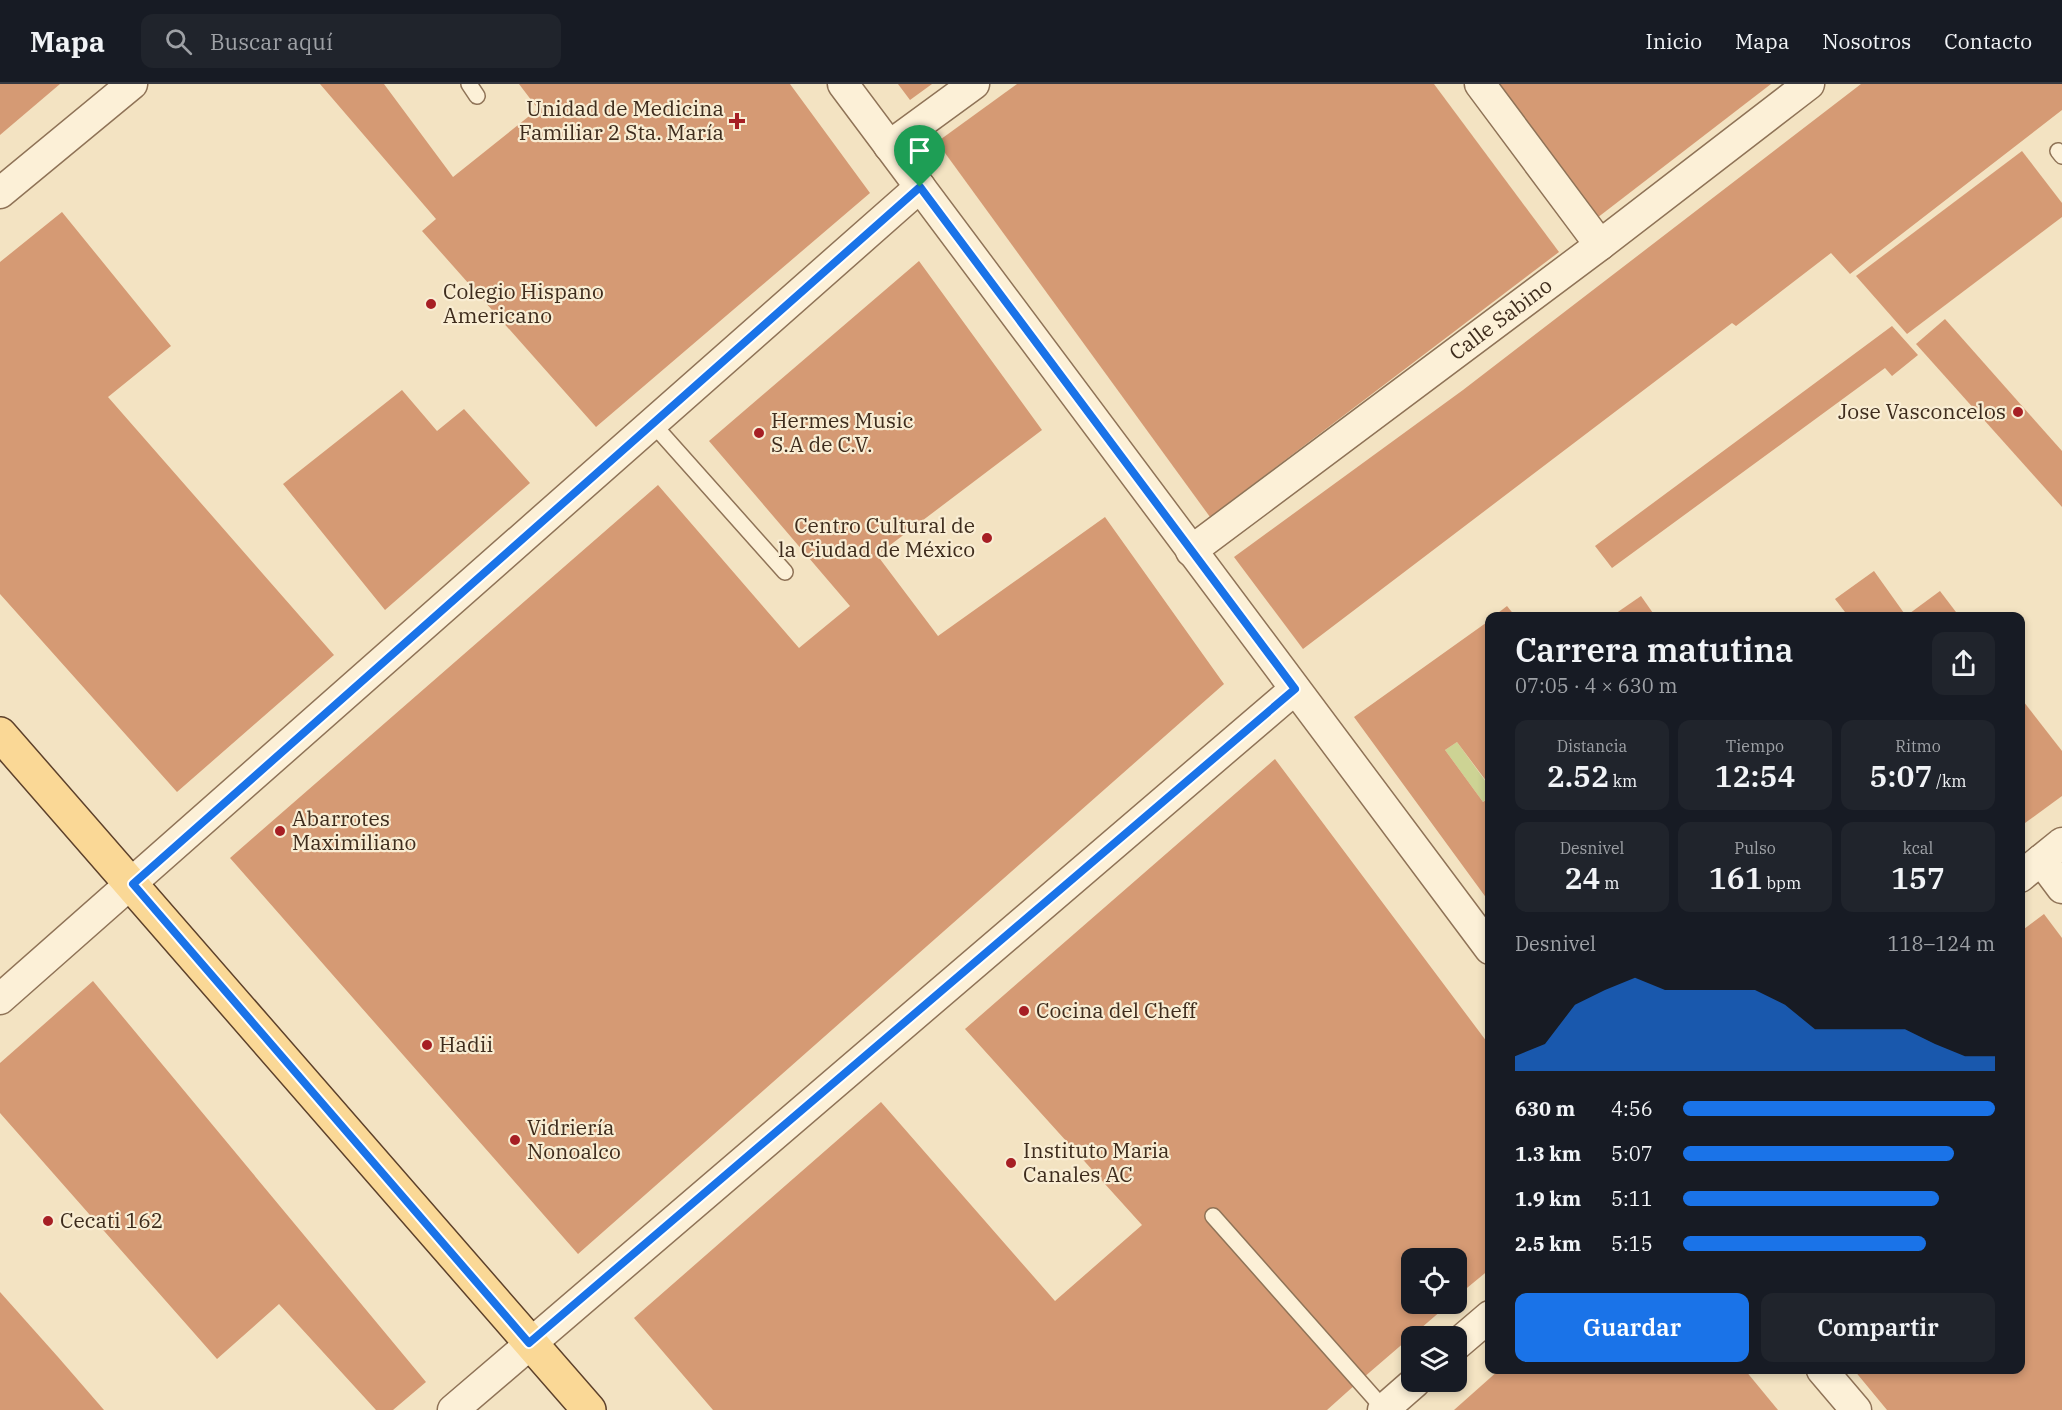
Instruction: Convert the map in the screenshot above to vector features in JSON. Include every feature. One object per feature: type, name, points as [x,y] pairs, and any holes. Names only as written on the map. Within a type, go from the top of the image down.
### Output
[{"type":"main road","points":[[0,734],[589,1410]]},
{"type":"street","points":[[0,193],[132,84]]},
{"type":"street","points":[[843,84],[1485,943]]},
{"type":"street","points":[[889,146],[974,84]]},
{"type":"street","points":[[1480,84],[1600,245]]},
{"type":"street","name":"Calle Sabino","points":[[1191,551],[1600,245],[1809,84]]},
{"type":"street","points":[[0,999],[920,187]]},
{"type":"street","points":[[453,1410],[1295,689]]},
{"type":"street","points":[[2041,860],[2062,888]]},
{"type":"street","points":[[1467,1336],[1485,1320]]},
{"type":"street","points":[[1825,1374],[1856,1410]]},
{"type":"street","points":[[1383,1409],[1403,1392]]},
{"type":"lane","points":[[653,424],[785,572]]},
{"type":"lane","points":[[1214,1216],[1383,1409]]},
{"type":"green space","points":[[1457,742],[1485,780],[1485,800],[1483,802],[1445,750]]},
{"type":"building","points":[[0,84],[60,84],[0,135]]},
{"type":"building","points":[[320,84],[384,84],[453,177],[538,109],[519,84],[790,84],[870,193],[596,427],[422,231],[436,219]]},
{"type":"building","points":[[898,84],[932,84],[910,100]]},
{"type":"building","points":[[1017,84],[1434,84],[1559,252],[1210,517],[937,142]]},
{"type":"building","points":[[1498,84],[1771,84],[1597,218]]},
{"type":"building","points":[[1861,84],[2062,84],[2062,110],[1850,274],[1831,253],[1736,326],[1732,323],[1303,649],[1234,557],[1463,390]]},
{"type":"building","points":[[2022,151],[2062,203],[2062,217],[1907,334],[1856,276]]},
{"type":"building","points":[[62,212],[171,346],[108,397],[334,655],[177,792],[0,594],[0,262]]},
{"type":"building","points":[[919,261],[1042,430],[877,555],[938,636],[1105,517],[1224,684],[578,1254],[230,858],[658,485],[799,648],[850,606],[709,441]]},
{"type":"building","points":[[1945,319],[2062,451],[2062,507],[1916,344]]},
{"type":"building","points":[[1892,326],[1918,355],[1892,376],[1885,368],[1612,568],[1595,546]]},
{"type":"building","points":[[402,390],[437,431],[464,409],[530,483],[385,610],[283,484]]},
{"type":"building","points":[[1874,571],[1903,612],[1845,612],[1835,599]]},
{"type":"building","points":[[1940,591],[1956,612],[1911,612]]},
{"type":"building","points":[[1641,596],[1652,612],[1618,612]]},
{"type":"building","points":[[1507,606],[1512,612],[1499,612]]},
{"type":"building","points":[[1485,624],[1485,779],[1457,742],[1445,750],[1483,802],[1485,801],[1485,896],[1354,717]]},
{"type":"building","points":[[2025,703],[2062,751],[2062,796],[2025,823]]},
{"type":"building","points":[[1275,759],[1485,1039],[1485,1273],[1467,1288],[1467,1248],[1401,1248],[1401,1314],[1437,1314],[1423,1326],[1401,1326],[1401,1345],[1363,1378],[1212,1208],[1206,1215],[1356,1384],[1327,1410],[713,1410],[634,1318],[881,1102],[1055,1301],[1142,1225],[965,1029]]},
{"type":"building","points":[[2044,914],[2062,938],[2062,1410],[1887,1410],[1857,1374],[2025,1374],[2025,928]]},
{"type":"building","points":[[93,981],[426,1382],[393,1410],[376,1410],[279,1304],[217,1359],[0,1113],[0,1063]]},
{"type":"building","points":[[0,1292],[58,1357],[104,1410],[0,1410]]},
{"type":"building","points":[[1494,1374],[1748,1374],[1778,1410],[1454,1410]]},
{"type":"place","name":"Unidad de Medicina Familiar 2 Sta. María","points":[[737,121]]},
{"type":"place","name":"Colegio Hispano Americano","points":[[431,304]]},
{"type":"place","name":"Jose Vasconcelos","points":[[2018,412]]},
{"type":"place","name":"Hermes Music S.A de C.V.","points":[[759,433]]},
{"type":"place","name":"Centro Cultural de la Ciudad de México","points":[[987,538]]},
{"type":"place","name":"Abarrotes Maximiliano","points":[[280,831]]},
{"type":"place","name":"Cocina del Cheff","points":[[1024,1011]]},
{"type":"place","name":"Hadii","points":[[427,1045]]},
{"type":"place","name":"Vidriería Nonoalco","points":[[515,1140]]},
{"type":"place","name":"Instituto Maria Canales AC","points":[[1011,1163]]},
{"type":"place","name":"Cecati 162","points":[[48,1221]]},
{"type":"route","points":[[920,187],[1295,689],[529,1343],[133,884],[920,187]]}]
